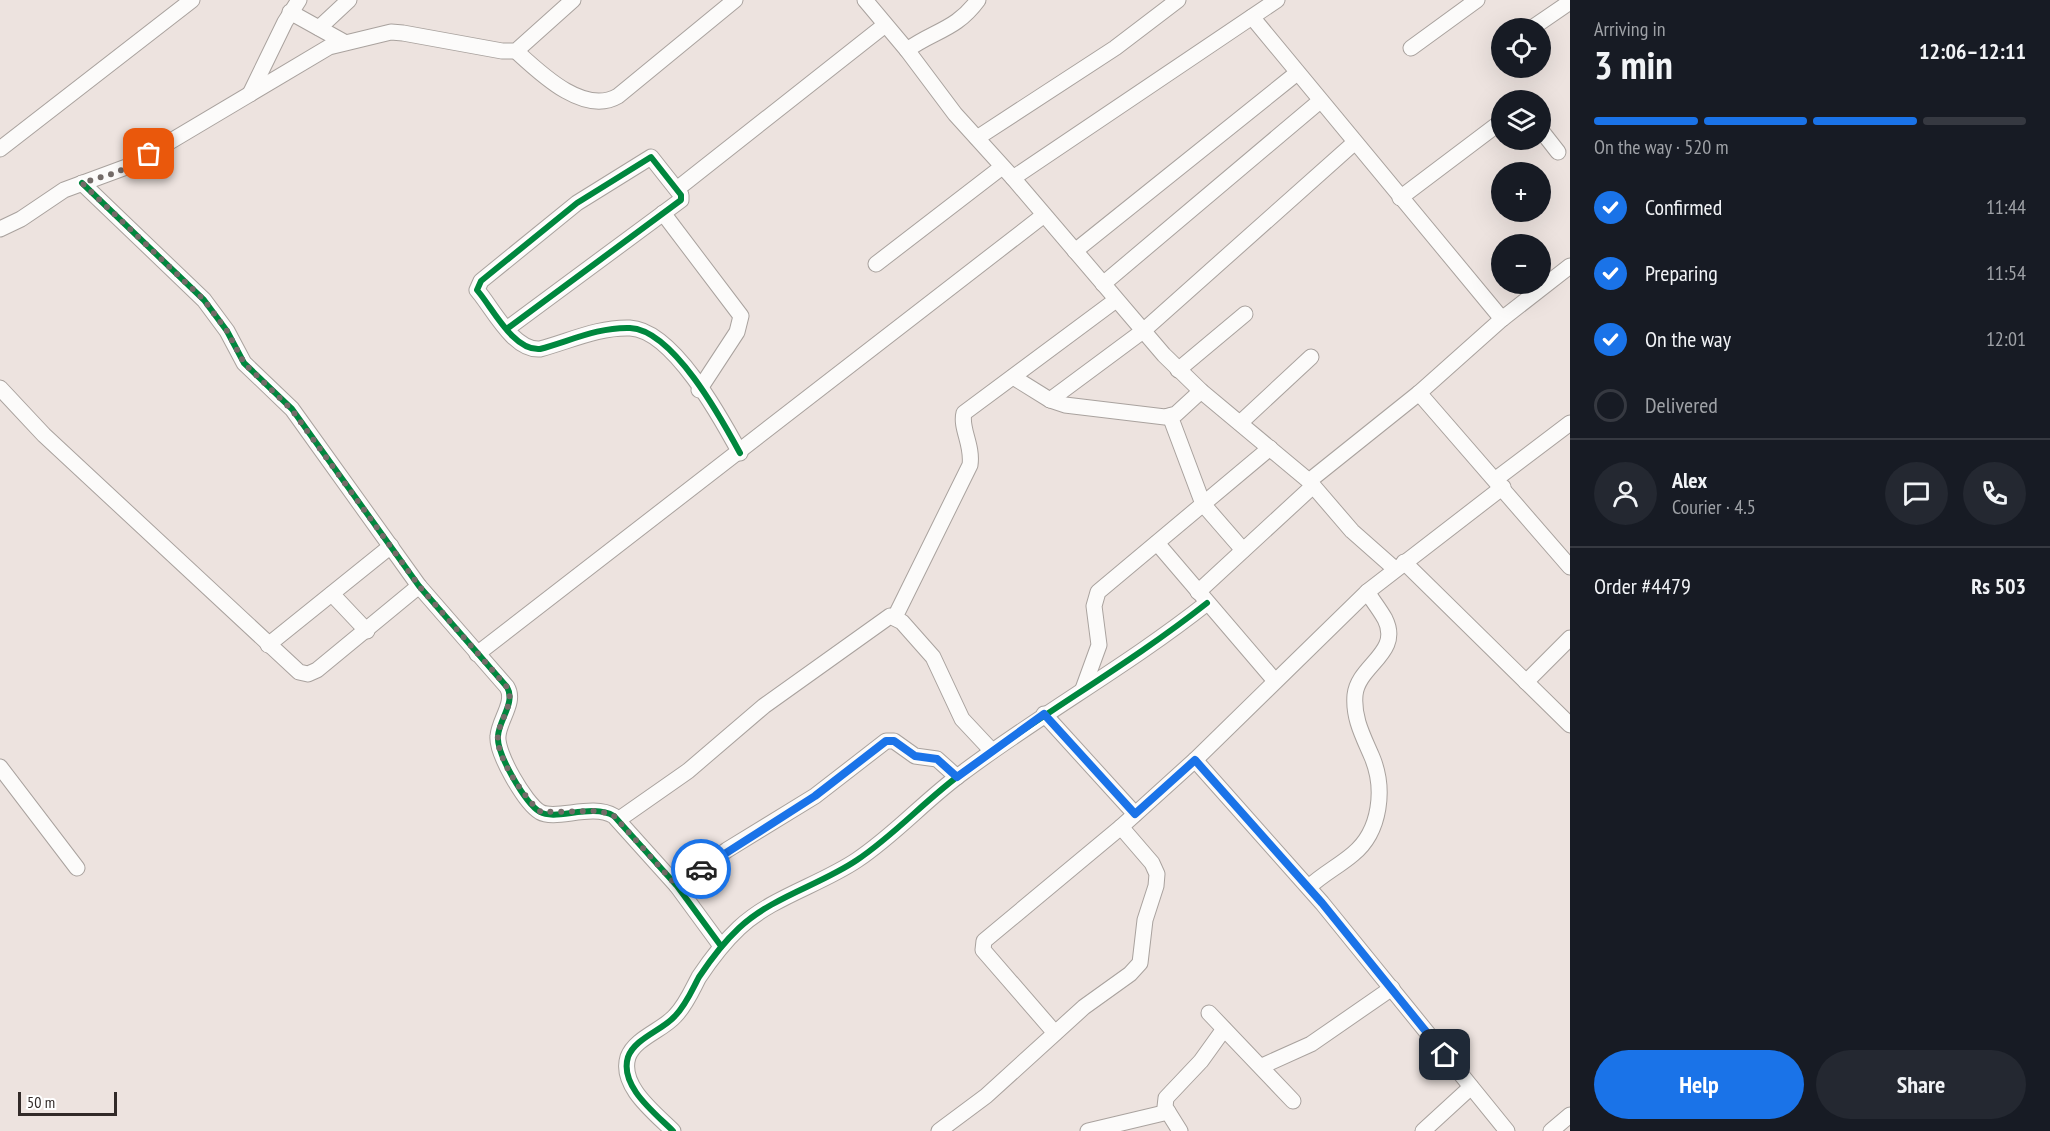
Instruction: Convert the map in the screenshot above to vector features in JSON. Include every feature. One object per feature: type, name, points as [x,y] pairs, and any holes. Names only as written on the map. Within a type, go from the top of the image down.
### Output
[{"type":"street","points":[[0,149],[192,0]]},
{"type":"street","points":[[319,28],[350,0]]},
{"type":"street","points":[[516,51],[573,0]]},
{"type":"street","points":[[0,229],[21,219],[64,190],[129,166],[311,56],[344,42],[403,33],[502,51],[516,51],[561,88],[596,101],[607,101],[618,96],[735,0]]},
{"type":"street","points":[[865,0],[907,50],[955,114],[1178,370],[1311,483],[1352,531],[1399,566],[1526,681],[1570,725]]},
{"type":"street","points":[[907,50],[921,40],[962,20],[978,0]]},
{"type":"street","points":[[978,138],[1115,48],[1178,0]]},
{"type":"street","points":[[1013,178],[1277,0]]},
{"type":"street","points":[[1411,48],[1477,0]]},
{"type":"street","points":[[1547,18],[1570,2]]},
{"type":"street","points":[[250,94],[295,6],[319,28],[344,42]]},
{"type":"street","points":[[1252,17],[1502,319]]},
{"type":"street","points":[[677,189],[885,25]]},
{"type":"street","points":[[1075,251],[1297,73]]},
{"type":"street","points":[[1103,284],[1320,101]]},
{"type":"street","points":[[1400,198],[1491,129]]},
{"type":"street","points":[[1050,400],[1143,331],[1354,143]]},
{"type":"street","points":[[1551,143],[1558,152]]},
{"type":"street","points":[[508,328],[681,200],[677,189],[655,160],[649,157],[577,204],[481,281],[477,288],[508,328],[524,346],[534,349],[611,329],[641,330],[656,337],[670,351],[699,390],[724,425],[740,453]]},
{"type":"street","points":[[876,264],[1002,167]]},
{"type":"street","points":[[82,183],[204,300],[227,331],[244,363],[292,410],[419,586],[510,693],[498,732],[498,743],[514,780],[538,810],[548,813],[600,811],[618,820],[677,886],[721,946]]},
{"type":"street","points":[[663,213],[741,316],[738,332],[699,390]]},
{"type":"street","points":[[477,654],[740,453],[1044,215]]},
{"type":"street","points":[[673,1131],[633,1086],[628,1073],[628,1057],[635,1047],[679,1011],[721,946],[755,915],[832,876],[864,855],[957,777],[992,751],[1044,714],[1147,649],[1202,597],[1243,550],[1311,483],[1419,393],[1502,319],[1570,266]]},
{"type":"street","points":[[895,617],[970,465],[971,446],[963,421],[964,413],[1116,300]]},
{"type":"street","points":[[1178,370],[1245,314]]},
{"type":"street","points":[[1240,423],[1311,357]]},
{"type":"street","points":[[1013,377],[1050,400],[1074,406],[1170,416],[1182,409],[1201,391]]},
{"type":"street","points":[[0,388],[44,435],[298,672],[308,674],[366,631],[419,586]]},
{"type":"street","points":[[1419,393],[1500,483],[1570,567]]},
{"type":"street","points":[[1170,416],[1203,504],[1243,550]]},
{"type":"street","points":[[1055,1033],[983,950],[982,943],[1122,827],[1195,760],[1367,592],[1570,423]]},
{"type":"street","points":[[1083,689],[1099,645],[1095,596],[1270,448]]},
{"type":"street","points":[[1156,543],[1275,681]]},
{"type":"street","points":[[268,645],[391,546]]},
{"type":"street","points":[[1309,887],[1365,842],[1379,812],[1376,771],[1354,712],[1356,691],[1361,678],[1383,654],[1389,634],[1385,620],[1367,592]]},
{"type":"street","points":[[332,594],[366,631]]},
{"type":"street","points":[[895,617],[933,657],[962,719],[992,751]]},
{"type":"street","points":[[618,820],[687,771],[764,706],[886,618],[895,617]]},
{"type":"street","points":[[1526,681],[1570,638]]},
{"type":"street","points":[[1044,714],[1135,814]]},
{"type":"street","points":[[677,886],[727,850],[815,796],[886,741],[894,741],[915,756],[937,759],[957,777]]},
{"type":"street","points":[[1195,760],[1309,887],[1508,1131]]},
{"type":"street","points":[[0,767],[77,868]]},
{"type":"street","points":[[939,1131],[986,1096],[1084,1007],[1130,974],[1142,957],[1143,930],[1156,886],[1156,874],[1152,863],[1122,827]]},
{"type":"street","points":[[1262,1066],[1319,1040],[1392,988]]},
{"type":"street","points":[[1209,1013],[1293,1101]]},
{"type":"street","points":[[1180,1131],[1168,1112],[1165,1102],[1168,1094],[1201,1061],[1224,1029]]},
{"type":"street","points":[[1424,1131],[1472,1087]]},
{"type":"street","points":[[1088,1131],[1168,1112]]},
{"type":"street","points":[[1551,1131],[1570,1115]]},
{"type":"cycle path","points":[[508,328],[681,200],[681,195],[651,157],[577,203],[481,281],[477,290],[506,330],[522,344],[531,348],[540,349],[584,335],[618,328],[630,328],[646,333],[663,343],[694,378],[740,453]]},
{"type":"cycle path","points":[[82,183],[204,300],[227,331],[244,363],[292,409],[419,586],[507,687],[510,699],[499,730],[499,744],[506,765],[527,799],[540,812],[547,814],[595,811],[614,816],[677,886],[721,946]]},
{"type":"cycle path","points":[[673,1131],[640,1098],[629,1078],[628,1057],[643,1039],[670,1021],[679,1012],[699,977],[733,933],[752,917],[781,899],[828,877],[857,860],[965,771],[1025,728],[1148,647],[1207,603]]},
{"type":"way so far","points":[[149,154],[109,176],[82,183],[189,283],[216,314],[244,363],[292,410],[419,586],[507,687],[510,700],[498,732],[498,743],[518,786],[538,810],[544,813],[608,812],[618,820],[677,886],[701,869]]},
{"type":"route","points":[[701,869],[727,850],[815,796],[886,741],[894,741],[915,756],[937,759],[957,777],[1044,714],[1135,814],[1195,760],[1322,903],[1445,1055]]}]
